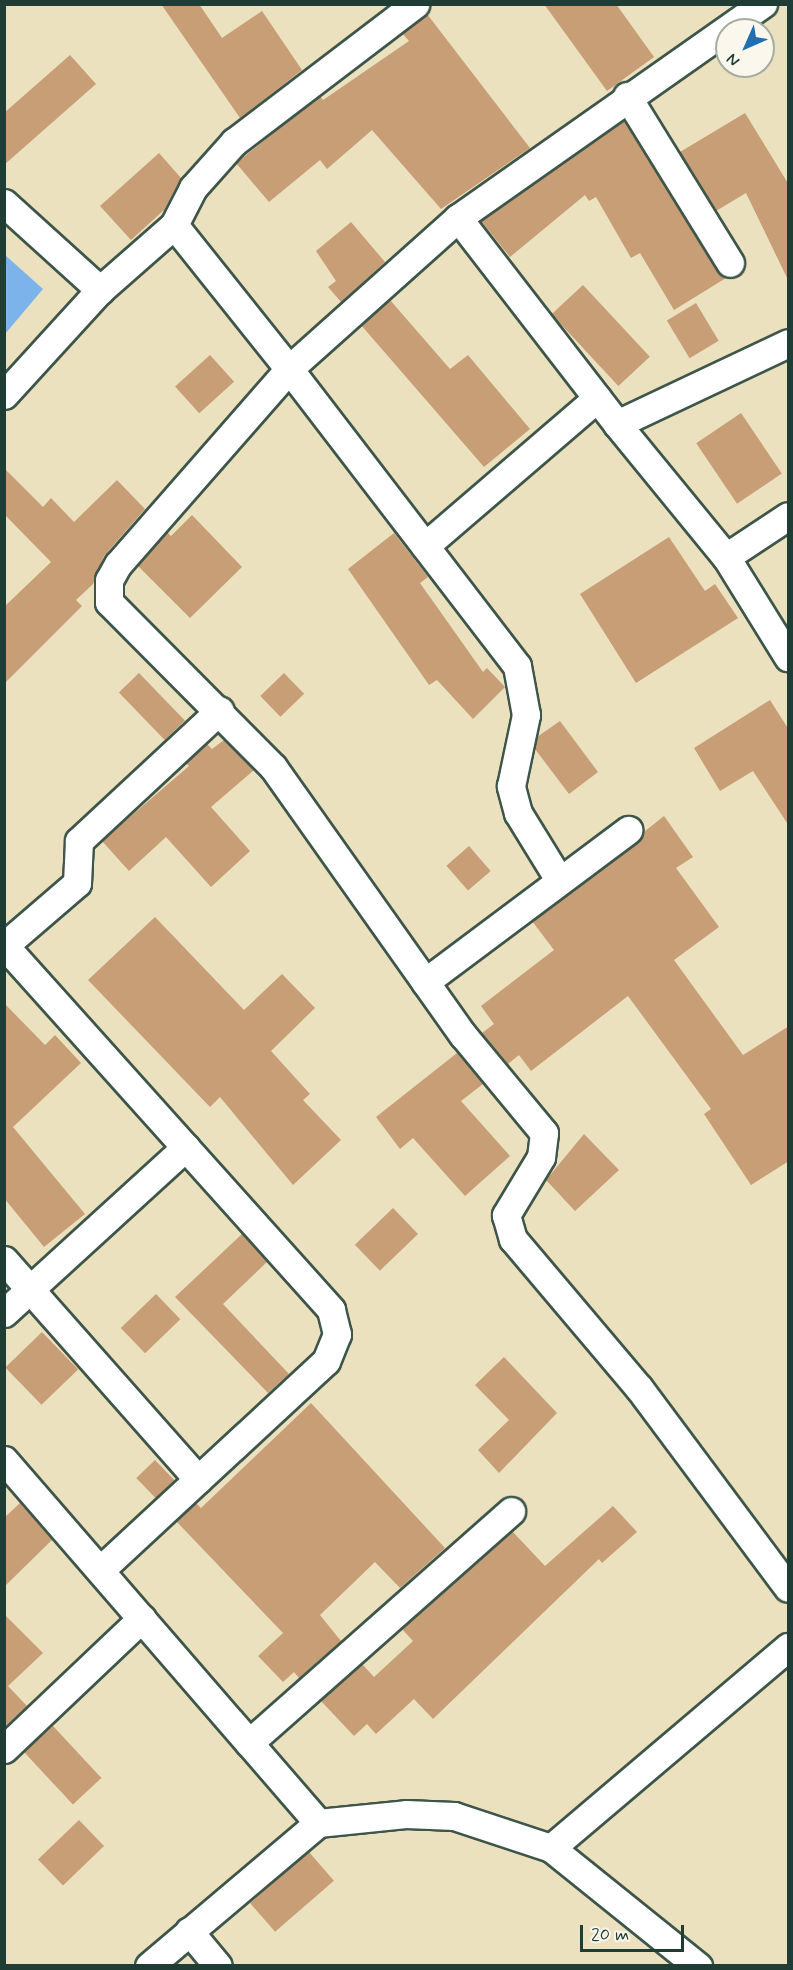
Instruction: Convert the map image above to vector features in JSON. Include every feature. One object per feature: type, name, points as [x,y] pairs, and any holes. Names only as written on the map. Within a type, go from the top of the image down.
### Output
[{"type":"street","points":[[4,395],[100,290],[174,225],[193,188],[234,142],[415,4]]},
{"type":"street","points":[[763,4],[627,96],[458,218],[289,369],[110,580],[109,602],[220,710],[273,767],[425,982],[544,1133],[541,1157],[506,1215],[513,1239],[639,1388],[789,1588]]},
{"type":"street","points":[[627,96],[730,263]]},
{"type":"street","points":[[4,203],[100,290]]},
{"type":"street","points":[[458,218],[616,424],[726,557],[789,657]]},
{"type":"street","points":[[174,225],[289,369],[517,666],[526,715],[511,786],[518,813],[558,878]]},
{"type":"street","points":[[616,424],[789,343]]},
{"type":"street","points":[[425,546],[597,398]]},
{"type":"street","points":[[726,557],[789,516]]},
{"type":"street","points":[[100,1570],[326,1361],[337,1334],[331,1310],[5,945],[77,883],[79,841],[220,710]]},
{"type":"street","points":[[425,982],[558,878],[628,830]]},
{"type":"street","points":[[4,1313],[33,1290],[186,1147]]},
{"type":"street","points":[[4,1260],[33,1290],[198,1479]]},
{"type":"street","points":[[4,1460],[318,1823]]},
{"type":"street","points":[[249,1743],[511,1511]]},
{"type":"street","points":[[4,1749],[142,1618]]},
{"type":"street","points":[[551,1848],[789,1647]]},
{"type":"street","points":[[149,1965],[318,1823],[406,1814],[454,1816],[551,1848],[698,1965]]},
{"type":"street","points":[[189,1931],[218,1965]]},
{"type":"water","points":[[5,255],[43,289],[5,334]]},
{"type":"building","points":[[161,4],[199,4],[222,38],[262,11],[302,70],[240,118]]},
{"type":"building","points":[[544,4],[616,4],[654,57],[607,91]]},
{"type":"building","points":[[427,14],[530,148],[441,209],[372,130],[327,169],[320,160],[269,202],[236,163],[320,96],[323,100],[409,41],[402,33]]},
{"type":"building","points":[[70,55],[96,84],[4,165],[4,113]]},
{"type":"building","points":[[745,113],[789,185],[789,282],[746,193],[716,211],[680,152]]},
{"type":"building","points":[[624,121],[717,271],[726,278],[674,310],[640,253],[631,258],[596,197],[589,201],[585,195],[510,257],[481,221]]},
{"type":"building","points":[[159,153],[181,178],[164,210],[131,240],[100,206]]},
{"type":"building","points":[[351,222],[385,262],[341,302],[328,287],[336,281],[316,251]]},
{"type":"building","points":[[583,285],[650,357],[618,386],[552,314]]},
{"type":"building","points":[[390,300],[450,369],[468,355],[530,429],[484,467],[361,325]]},
{"type":"building","points":[[696,303],[719,341],[690,358],[667,321]]},
{"type":"building","points":[[210,355],[234,382],[199,413],[175,386]]},
{"type":"building","points":[[741,413],[782,474],[737,504],[696,443]]},
{"type":"building","points":[[4,468],[43,507],[51,498],[74,522],[117,480],[145,509],[104,556],[93,584],[76,600],[82,606],[4,684],[4,607],[51,562],[4,514]]},
{"type":"building","points":[[192,515],[242,567],[190,618],[138,566],[167,532],[171,536]]},
{"type":"building","points":[[394,533],[428,577],[420,583],[483,672],[487,668],[505,687],[473,719],[437,680],[429,685],[348,569]]},
{"type":"building","points":[[669,537],[705,591],[715,584],[738,618],[636,683],[580,594]]},
{"type":"building","points":[[139,673],[185,720],[165,740],[119,692]]},
{"type":"building","points":[[284,673],[304,694],[280,717],[260,696]]},
{"type":"building","points":[[770,700],[789,730],[789,826],[753,771],[720,791],[694,748]]},
{"type":"building","points":[[560,721],[598,772],[569,794],[535,749],[537,737]]},
{"type":"building","points":[[224,740],[254,770],[211,807],[250,851],[211,887],[166,837],[129,871],[102,841],[189,766],[186,763],[207,744],[212,749]]},
{"type":"building","points":[[664,816],[693,857],[676,868],[719,927],[674,960],[743,1055],[789,1026],[789,1161],[751,1185],[704,1114],[711,1109],[628,996],[531,1071],[519,1055],[508,1064],[482,1033],[494,1024],[481,1006],[554,950],[532,921]]},
{"type":"building","points":[[469,846],[491,871],[468,891],[446,866]]},
{"type":"building","points":[[155,917],[244,1010],[282,974],[315,1008],[271,1051],[310,1094],[303,1100],[341,1140],[293,1185],[220,1097],[210,1107],[88,980]]},
{"type":"building","points":[[4,1003],[45,1045],[55,1035],[81,1063],[13,1127],[85,1214],[44,1247],[4,1198]]},
{"type":"building","points":[[457,1053],[483,1084],[461,1101],[510,1156],[465,1196],[413,1138],[400,1149],[376,1117]]},
{"type":"building","points":[[584,1134],[619,1170],[575,1211],[546,1180]]},
{"type":"building","points":[[393,1208],[418,1234],[380,1271],[355,1245]]},
{"type":"building","points":[[242,1234],[267,1262],[223,1304],[289,1374],[268,1393],[175,1297]]},
{"type":"building","points":[[156,1294],[180,1319],[145,1353],[121,1328]]},
{"type":"building","points":[[42,1332],[78,1369],[41,1405],[5,1367]]},
{"type":"building","points":[[504,1357],[557,1413],[499,1473],[478,1450],[509,1420],[475,1385]]},
{"type":"building","points":[[311,1403],[445,1548],[400,1588],[375,1562],[320,1615],[341,1641],[299,1678],[294,1672],[283,1682],[258,1656],[283,1633],[176,1521],[196,1503],[201,1508]]},
{"type":"building","points":[[155,1460],[174,1480],[156,1498],[136,1478]]},
{"type":"building","points":[[20,1503],[52,1540],[4,1587],[4,1518]]},
{"type":"building","points":[[613,1506],[637,1532],[602,1563],[599,1559],[433,1719],[414,1699],[376,1734],[367,1724],[354,1736],[321,1701],[362,1664],[374,1677],[413,1641],[402,1629],[512,1531],[545,1566]]},
{"type":"building","points":[[4,1614],[43,1653],[8,1686],[27,1706],[4,1727]]},
{"type":"building","points":[[53,1726],[101,1778],[73,1805],[24,1753]]},
{"type":"building","points":[[79,1820],[104,1846],[63,1885],[38,1860]]},
{"type":"building","points":[[309,1852],[334,1881],[275,1932],[250,1903]]}]
